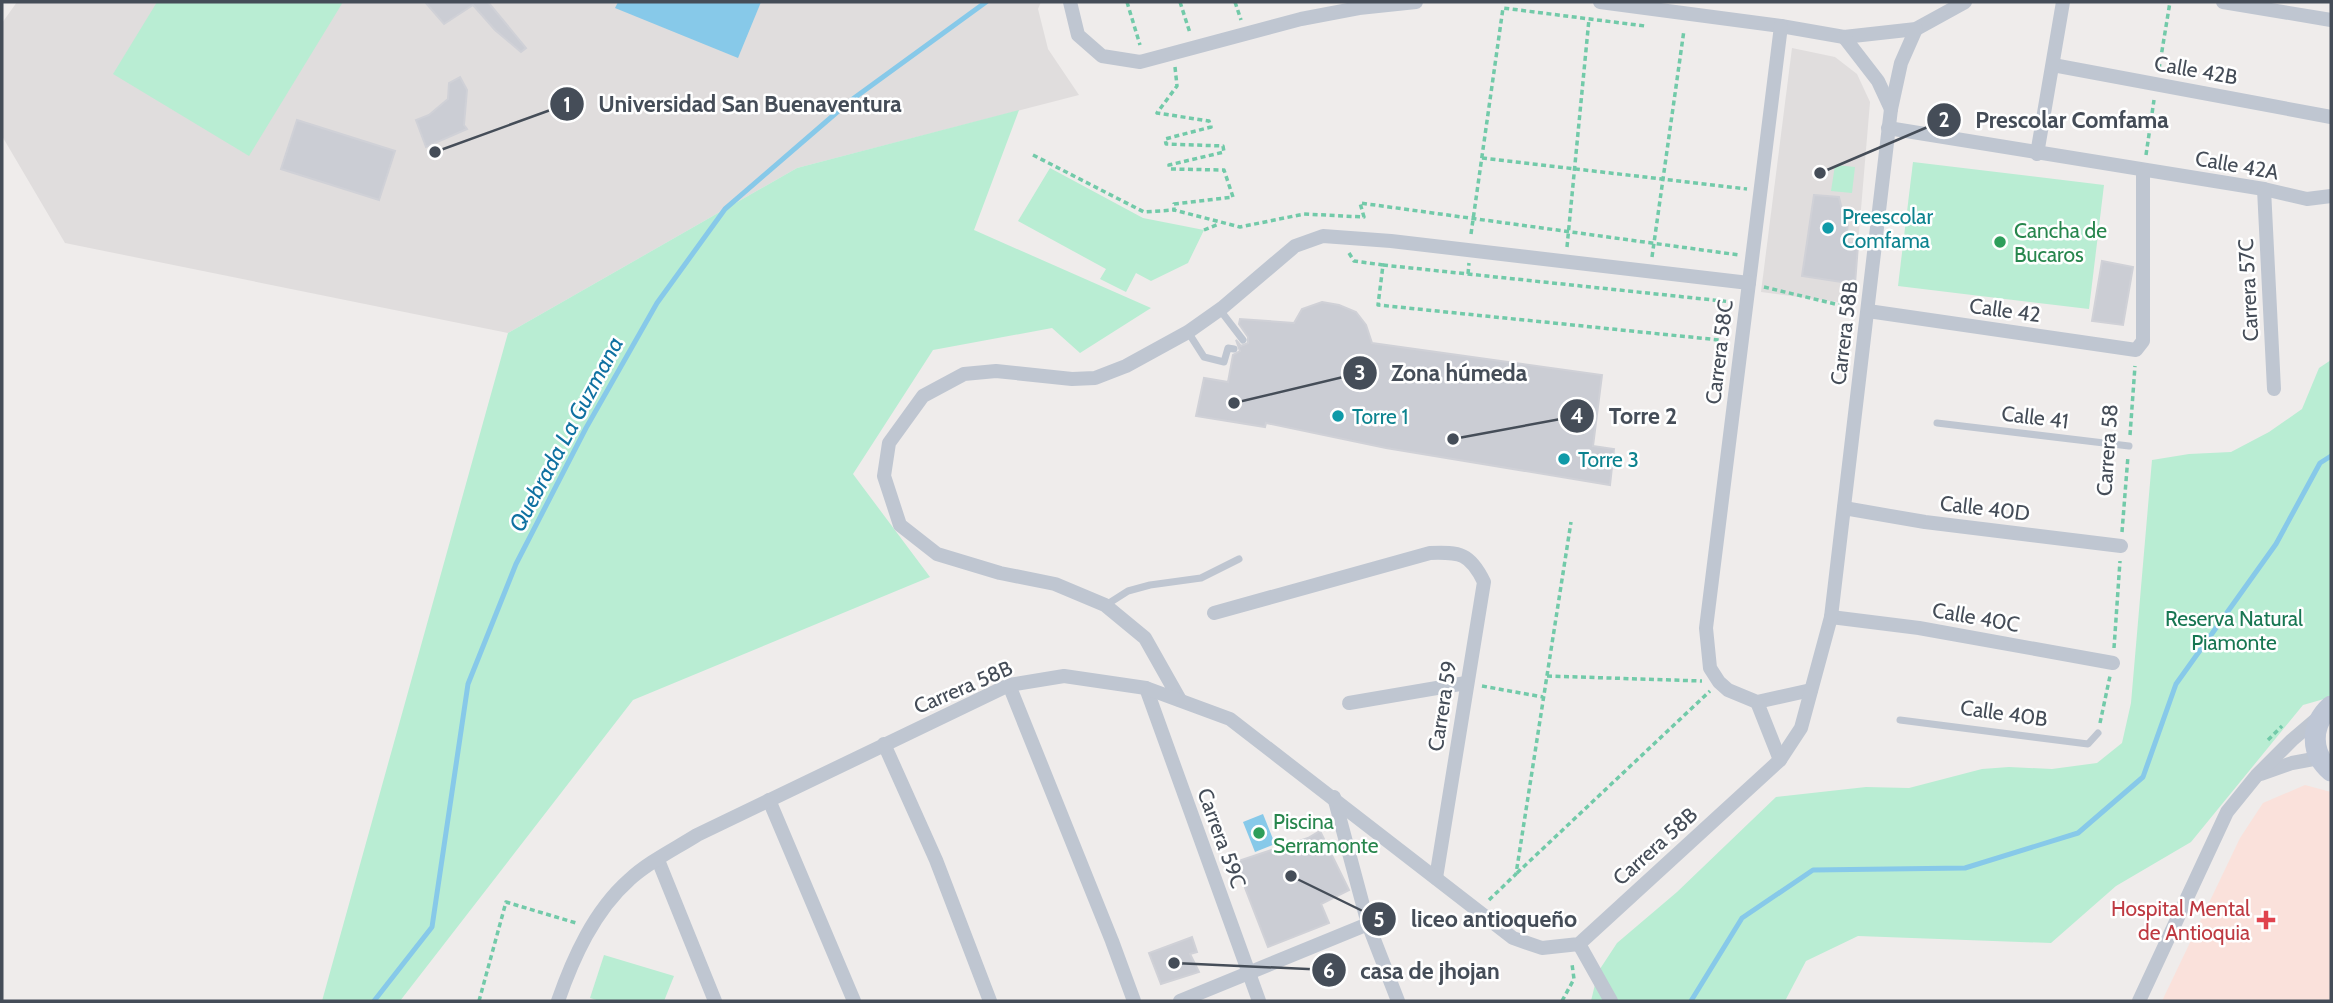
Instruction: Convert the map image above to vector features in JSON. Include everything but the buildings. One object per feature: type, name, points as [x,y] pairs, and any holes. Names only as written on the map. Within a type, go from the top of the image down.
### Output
[{"type":"street","points":[[1070,2],[1078,35],[1102,56],[1145,61],[1301,19],[1359,8],[1416,2]]},
{"type":"street","points":[[1600,2],[1844,37],[1916,29],[1965,2]]},
{"type":"street","points":[[2036,153],[2063,2]]},
{"type":"street","points":[[2223,2],[2331,20]]},
{"type":"street","name":"Carrera 58C","points":[[1719,682],[1710,668],[1706,628],[1781,26]]},
{"type":"street","name":"Carrera 58B","points":[[558,1001],[566,978],[592,927],[609,902],[629,879],[657,860],[697,835],[1009,685],[1064,676],[1146,688],[1230,719],[1513,938],[1542,948],[1574,944],[1780,760],[1801,728],[1831,617],[1891,109],[1901,63],[1916,29]]},
{"type":"street","points":[[1844,37],[1878,81],[1891,109]]},
{"type":"street","name":"Calle 42B","points":[[2053,65],[2331,117]]},
{"type":"street","name":"Calle 42A","points":[[1888,128],[2264,189],[2307,199],[2331,196]]},
{"type":"street","points":[[2136,350],[2143,341],[2143,171]]},
{"type":"street","name":"Carrera 57C","points":[[2264,189],[2274,389]]},
{"type":"street","points":[[1180,700],[1145,638],[1105,605],[1055,584],[1000,573],[937,554],[900,525],[884,476],[889,443],[923,396],[964,374],[996,371],[1095,379],[1126,366],[1188,332],[1220,309],[1295,246],[1323,236],[1391,241],[1749,283]]},
{"type":"street","name":"Calle 42","points":[[1868,312],[2136,350]]},
{"type":"street","name":"Calle 40D","points":[[1844,508],[1925,522],[2121,546]]},
{"type":"street","name":"Carrera 59","points":[[1214,612],[1430,553],[1457,552],[1476,564],[1484,582],[1436,878]]},
{"type":"street","name":"Calle 40C","points":[[1831,617],[1919,628],[2113,663]]},
{"type":"street","points":[[1719,682],[1728,690],[1757,702],[1811,690]]},
{"type":"street","points":[[1349,703],[1466,683]]},
{"type":"street","points":[[1009,685],[1134,1001]]},
{"type":"street","name":"Carrera 59C","points":[[1146,688],[1259,1001]]},
{"type":"street","points":[[1757,702],[1780,760]]},
{"type":"street","points":[[2257,775],[2292,763],[2325,764],[2315,738],[2316,729],[2328,709]]},
{"type":"street","points":[[2139,1001],[2228,812],[2257,775],[2328,709]]},
{"type":"street","points":[[884,744],[931,849],[990,1001]]},
{"type":"street","points":[[1334,797],[1368,924],[1398,1001]]},
{"type":"street","points":[[769,800],[854,1001]]},
{"type":"street","points":[[657,860],[715,1001]]},
{"type":"street","points":[[1180,1001],[1368,924]]},
{"type":"street","points":[[1574,944],[1611,1001]]},
{"type":"lane","points":[[1220,309],[1242,340]]},
{"type":"lane","points":[[1188,332],[1204,356],[1224,362],[1228,348],[1234,349]]},
{"type":"lane","name":"Calle 41","points":[[1937,423],[2129,446]]},
{"type":"lane","points":[[1105,605],[1128,591],[1200,578],[1239,559]]},
{"type":"lane","name":"Calle 40B","points":[[1900,720],[2088,744],[2098,733]]},
{"type":"path","points":[[1127,2],[1145,61]]},
{"type":"path","points":[[1180,2],[1195,49]]},
{"type":"path","points":[[1473,219],[1503,8],[1657,27]]},
{"type":"path","points":[[1570,232],[1589,19]]},
{"type":"path","points":[[1654,243],[1684,30]]},
{"type":"path","points":[[1173,54],[1177,86],[1157,113],[1209,121],[1211,127],[1165,139],[1166,144],[1223,146],[1224,152],[1169,165],[1170,169],[1224,170],[1233,197],[1174,204],[1174,210]]},
{"type":"path","points":[[1033,155],[1144,212],[1174,210],[1240,227],[1304,214],[1363,217],[1360,202],[1752,257]]},
{"type":"path","points":[[1482,159],[1746,190],[1748,176]]},
{"type":"path","points":[[1204,230],[1221,223]]},
{"type":"path","points":[[1348,250],[1353,261],[1382,265],[1746,304]]},
{"type":"path","points":[[1382,265],[1378,305],[1719,340]]},
{"type":"path","points":[[1749,283],[1868,312]]},
{"type":"path","name":"Carrera 58","points":[[2098,733],[2113,663],[2136,350]]},
{"type":"path","points":[[1516,874],[1571,522]]},
{"type":"path","points":[[1547,676],[1719,682]]},
{"type":"path","points":[[1477,911],[1719,682]]},
{"type":"path","points":[[1466,683],[1544,697]]},
{"type":"path","points":[[479,1001],[506,902],[592,927]]},
{"type":"path","points":[[1562,1001],[1574,979],[1574,944]]},
{"type":"shaded area","points":[[17,2],[1041,2],[1038,9],[1048,49],[1079,95],[797,168],[508,333],[65,243],[2,136],[2,23]]},
{"type":"shaded area","points":[[1792,48],[1835,57],[1857,74],[1870,102],[1853,304],[1761,292]]},
{"type":"shaded area","name":"Hospital Mental de Antioquia","points":[[2305,785],[2331,792],[2331,1001],[2162,1001],[2240,838],[2263,803]]},
{"type":"green space","points":[[157,2],[343,2],[249,156],[113,74]]},
{"type":"green space","points":[[1019,110],[974,230],[1151,308],[1080,353],[1052,328],[933,350],[853,474],[930,577],[633,700],[400,1001],[322,1001],[508,333],[797,168]]},
{"type":"green space","name":"Cancha de Bucaros","points":[[1913,162],[2104,185],[2089,309],[1898,286]]},
{"type":"green space","points":[[1835,165],[1855,167],[1852,193],[1831,191]]},
{"type":"green space","points":[[1050,168],[1143,218],[1204,230],[1188,263],[1151,281],[1136,273],[1126,292],[1100,279],[1106,269],[1018,221]]},
{"type":"green space","name":"Reserva Natural Piamonte","points":[[2331,360],[2331,697],[2303,705],[2191,842],[2116,886],[2051,943],[1858,936],[1806,961],[1785,1001],[1591,1001],[1598,972],[1617,943],[1677,892],[1776,797],[1866,787],[1909,788],[1982,769],[2052,769],[2097,763],[2122,743],[2131,703],[2152,460],[2189,454],[2231,452],[2269,432],[2302,409],[2319,368]]},
{"type":"green space","points":[[604,955],[674,976],[664,1001],[600,1001],[590,998]]},
{"type":"water","points":[[618,2],[761,2],[738,58],[615,8]]},
{"type":"water","name":"Piscina Serramonte","points":[[1263,814],[1275,844],[1255,852],[1243,822]]},
{"type":"waterway","name":"Quebrada La Guzmana","points":[[374,1001],[432,927],[468,684],[516,564],[586,428],[657,303],[725,209],[850,101],[986,2]]},
{"type":"waterway","points":[[1691,1001],[1742,918],[1813,870],[1965,868],[2078,833],[2143,777],[2176,684],[2276,544],[2320,463],[2331,456]]},
{"type":"place","name":"Universidad San Buenaventura","points":[[435,152]]},
{"type":"place","name":"Prescolar Comfama","points":[[1820,173]]},
{"type":"place","name":"Preescolar Comfama","points":[[1828,228]]},
{"type":"place","name":"Cancha de Bucaros","points":[[2000,242]]},
{"type":"place","name":"Zona húmeda","points":[[1234,403]]},
{"type":"place","name":"Torre 1","points":[[1338,416]]},
{"type":"place","name":"Torre 2","points":[[1453,439]]},
{"type":"place","name":"Torre 3","points":[[1564,459]]},
{"type":"place","name":"Piscina Serramonte","points":[[1259,833]]},
{"type":"place","name":"liceo antioqueño","points":[[1291,876]]},
{"type":"place","name":"Hospital Mental de Antioquia","points":[[2266,920]]},
{"type":"place","name":"casa de jhojan","points":[[1174,963]]}]
